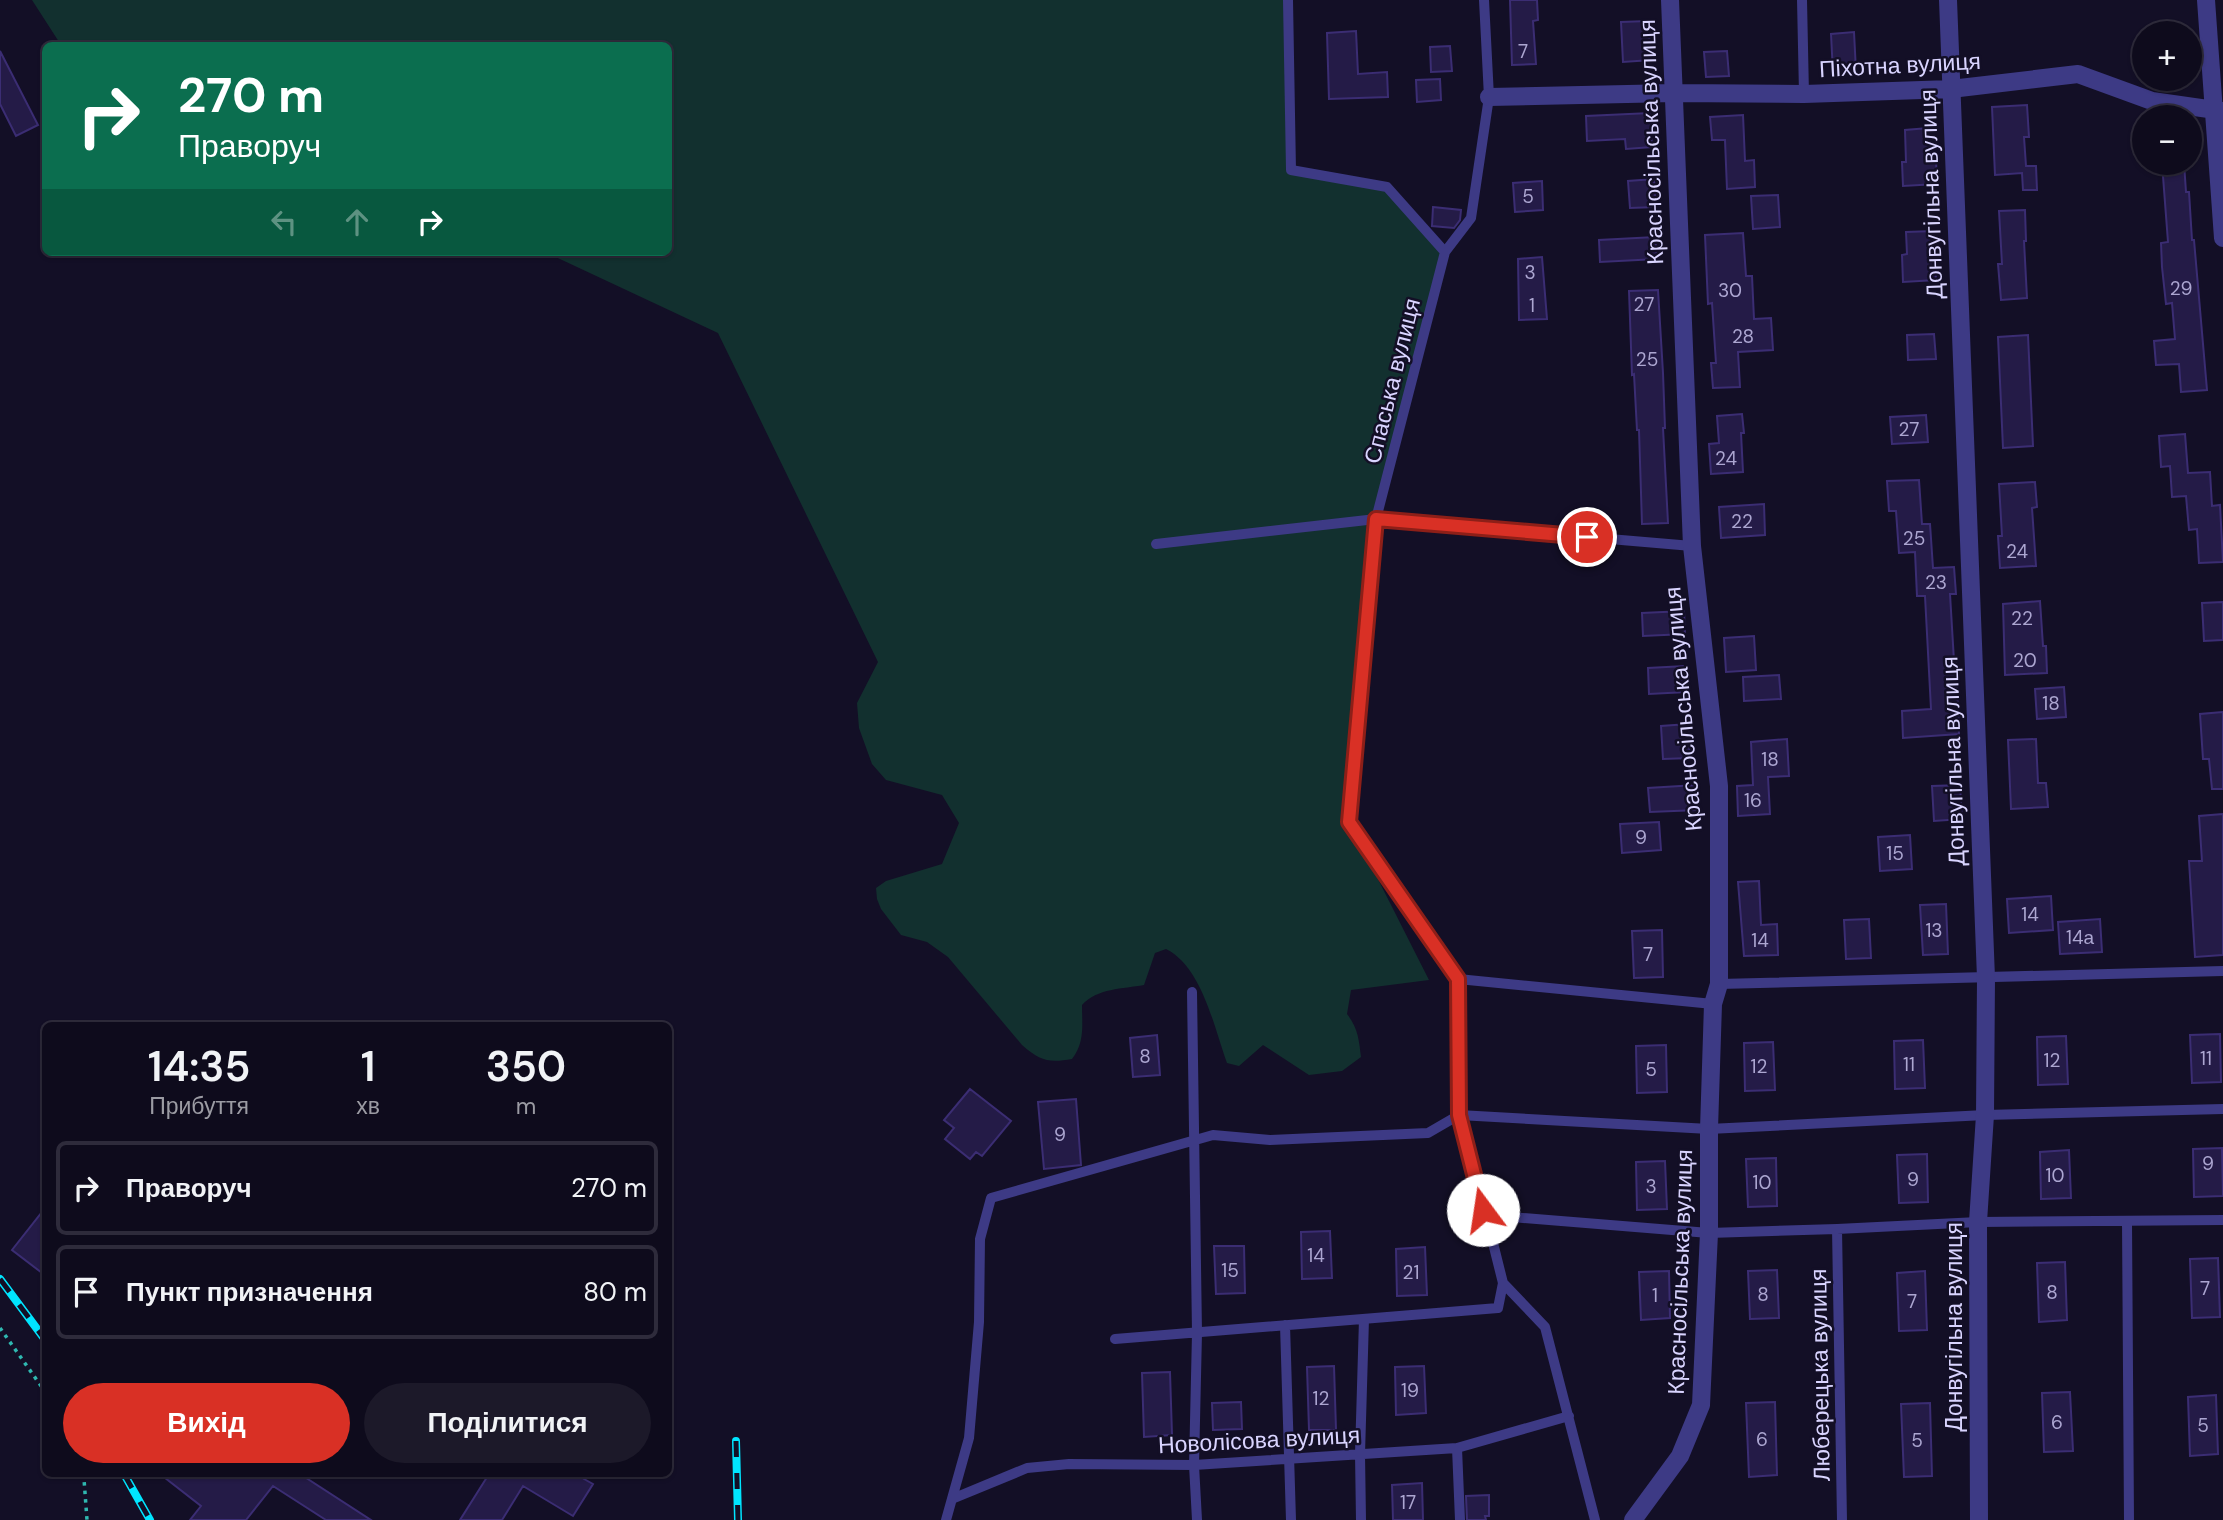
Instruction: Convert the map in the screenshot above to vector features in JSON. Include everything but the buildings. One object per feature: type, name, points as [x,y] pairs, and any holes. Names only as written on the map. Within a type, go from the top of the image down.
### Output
[{"type":"street","name":"Красносільська вулиця","points":[[1633,1520],[1680,1456],[1701,1405],[1709,1233],[1713,1004],[1718,984],[1719,786],[1692,546],[1670,0]]},
{"type":"street","name":"Донвугільна вулиця","points":[[1948,0],[1986,978],[1985,1115],[1978,1223],[1979,1520]]},
{"type":"street","points":[[2206,0],[2218,111],[2223,238]]},
{"type":"street","name":"Піхотна вулиця","points":[[1489,97],[1673,93],[1804,94],[1951,89],[2078,74],[2152,101],[2218,111]]},
{"type":"lane","points":[[1288,0],[1291,170],[1387,187],[1445,252]]},
{"type":"lane","name":"Спаська вулиця","points":[[1458,979],[1349,822],[1376,519],[1445,252],[1471,218],[1489,97],[1484,0]]},
{"type":"lane","points":[[1802,0],[1804,94]]},
{"type":"lane","points":[[1156,544],[1376,519],[1692,546]]},
{"type":"lane","points":[[1718,984],[2223,971]]},
{"type":"lane","points":[[1115,1339],[1498,1308],[1503,1283],[1459,1115],[1458,979],[1713,1004]]},
{"type":"lane","points":[[1192,992],[1198,1333],[1194,1465],[1197,1520]]},
{"type":"lane","points":[[946,1520],[970,1438],[979,1322],[980,1239],[991,1198],[1213,1135],[1270,1140],[1429,1133],[1459,1115],[1709,1129],[1985,1115],[2223,1109]]},
{"type":"lane","points":[[1486,1215],[1709,1233],[1978,1223],[2223,1220]]},
{"type":"lane","points":[[2127,1222],[2129,1520]]},
{"type":"lane","name":"Люберецька вулиця","points":[[1837,1230],[1842,1520]]},
{"type":"lane","points":[[1503,1283],[1545,1327],[1595,1520]]},
{"type":"lane","points":[[1361,1520],[1364,1319]]},
{"type":"lane","points":[[1285,1325],[1291,1520]]},
{"type":"lane","name":"Новолісова вулиця","points":[[952,1499],[1027,1468],[1069,1464],[1194,1465],[1457,1448],[1569,1416]]},
{"type":"lane","points":[[1457,1448],[1460,1520]]},
{"type":"path","points":[[0,1328],[42,1387]]},
{"type":"path","points":[[83,1477],[87,1520]]},
{"type":"green space","points":[[32,0],[1288,0],[1291,170],[1387,187],[1445,252],[1376,519],[1349,822],[1429,980],[1351,990],[1347,1014],[1356,1029],[1361,1057],[1342,1071],[1309,1075],[1263,1045],[1239,1066],[1227,1063],[1198,983],[1189,969],[1166,949],[1155,953],[1144,985],[1103,992],[1088,999],[1082,1005],[1082,1033],[1076,1053],[1072,1059],[1051,1061],[1040,1058],[1022,1045],[948,957],[927,942],[901,935],[881,909],[876,888],[886,881],[942,864],[959,823],[942,795],[886,780],[872,764],[859,728],[857,703],[878,662],[718,333],[554,256],[672,256],[672,42],[59,42]]},
{"type":"railway","points":[[0,1279],[42,1336]]},
{"type":"railway","points":[[736,1441],[738,1520]]},
{"type":"railway","points":[[126,1477],[150,1520]]},
{"type":"route","points":[[1483,1210],[1459,1115],[1458,979],[1349,822],[1376,519],[1587,537]]}]
